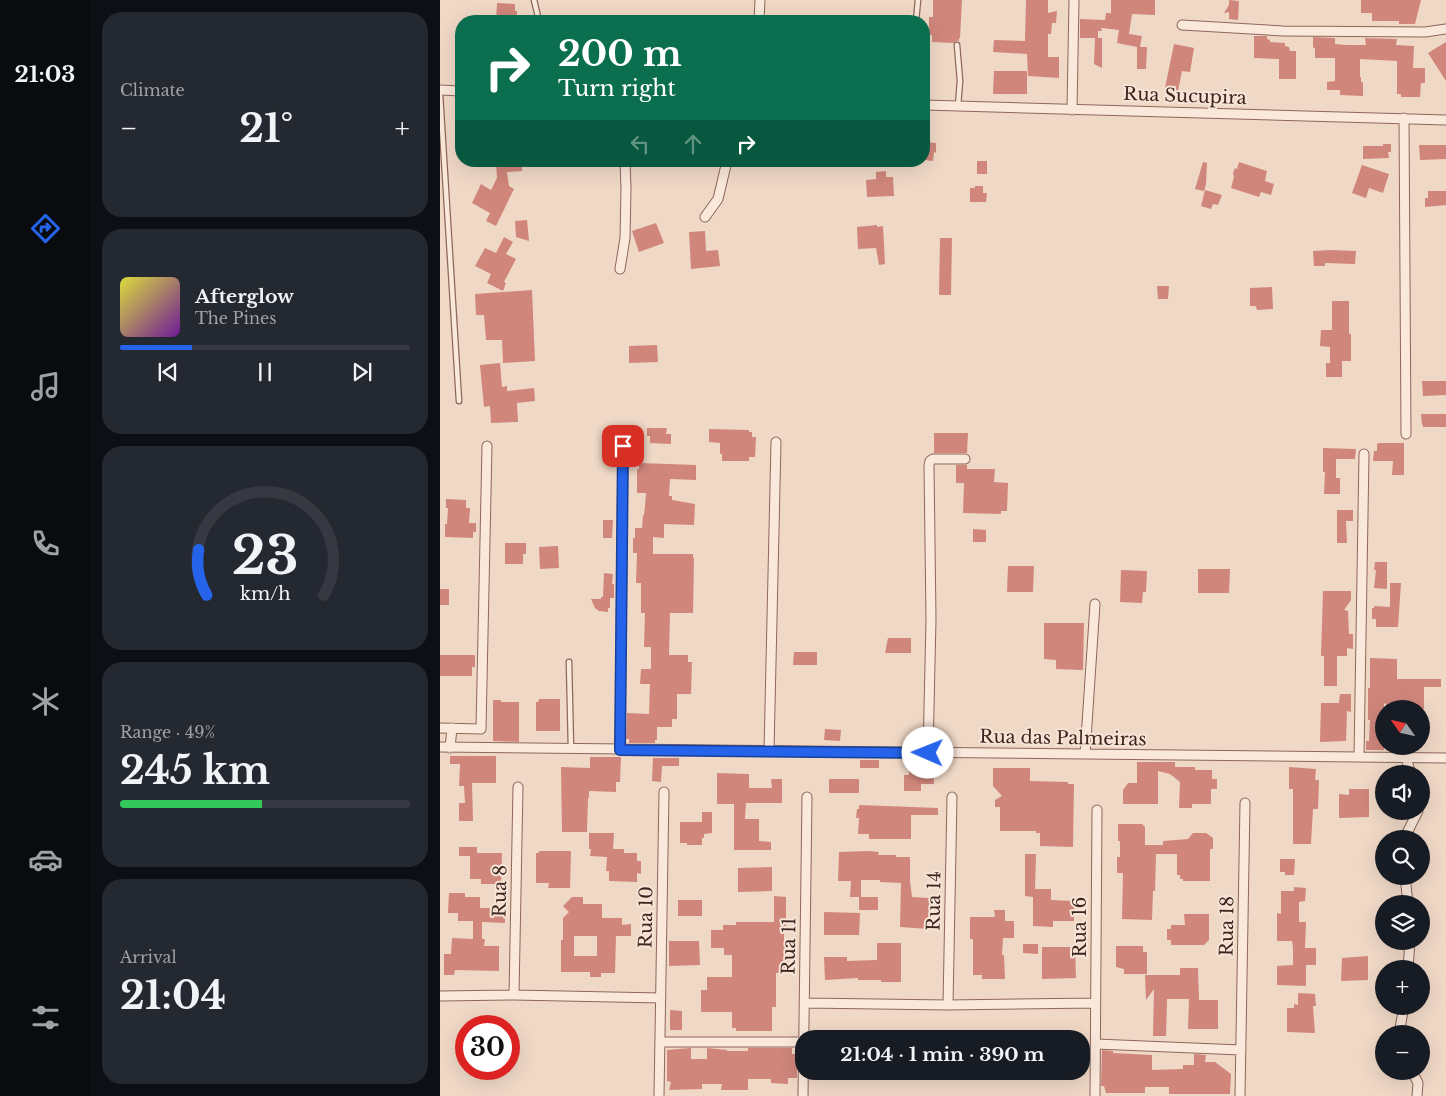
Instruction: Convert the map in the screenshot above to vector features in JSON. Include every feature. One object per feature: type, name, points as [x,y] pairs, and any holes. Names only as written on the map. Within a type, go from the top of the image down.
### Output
[{"type":"street","points":[[759,15],[760,0]]},
{"type":"street","points":[[1072,110],[1074,0]]},
{"type":"street","points":[[1182,25],[1283,31],[1425,32],[1446,29]]},
{"type":"street","points":[[440,90],[455,91]]},
{"type":"street","name":"Rua Sucupira","points":[[930,105],[1446,120]]},
{"type":"street","points":[[1404,118],[1406,434]]},
{"type":"street","points":[[620,269],[625,238],[625,167]]},
{"type":"street","points":[[705,217],[718,199],[726,167]]},
{"type":"street","points":[[769,751],[776,442]]},
{"type":"street","points":[[440,728],[481,729],[487,446]]},
{"type":"street","points":[[620,750],[623,446]]},
{"type":"street","points":[[1360,757],[1364,454]]},
{"type":"street","points":[[928,753],[930,619],[929,465],[933,459],[966,459]]},
{"type":"street","points":[[1084,754],[1095,604]]},
{"type":"street","points":[[450,748],[452,728]]},
{"type":"street","name":"Rua das Palmeiras","points":[[440,748],[1446,758]]},
{"type":"street","points":[[1406,758],[1408,765]]},
{"type":"street","name":"Rua 8","points":[[514,995],[518,787]]},
{"type":"street","name":"Rua 10","points":[[659,1096],[664,792]]},
{"type":"street","name":"Rua 11","points":[[804,1030],[807,797]]},
{"type":"street","name":"Rua 14","points":[[948,1004],[952,798]]},
{"type":"street","name":"Rua 18","points":[[1240,1096],[1245,803]]},
{"type":"street","name":"Rua 16","points":[[1095,1096],[1097,810]]},
{"type":"street","points":[[440,996],[514,995],[661,998]]},
{"type":"street","points":[[804,1003],[1095,1003]]},
{"type":"street","points":[[660,1042],[795,1042]]},
{"type":"street","points":[[1096,1044],[1241,1050]]},
{"type":"street","name":"Rua 11","points":[[803,1080],[803,1096]]},
{"type":"street","points":[[1416,1080],[1417,1096]]},
{"type":"lane","points":[[534,0],[538,15]]},
{"type":"lane","points":[[917,15],[918,0]]},
{"type":"lane","points":[[957,45],[960,81],[958,106]]},
{"type":"lane","points":[[440,94],[459,402]]},
{"type":"lane","points":[[569,662],[571,749]]},
{"type":"building","points":[[933,0],[962,0],[959,41],[954,43],[932,42],[930,17],[933,17]]},
{"type":"building","points":[[1026,0],[1048,0],[1048,13],[1057,11],[1056,23],[1052,23],[1051,34],[1048,34],[1048,57],[1059,57],[1059,78],[1028,76],[1027,54],[993,52],[994,40],[1025,41]]},
{"type":"building","points":[[1111,0],[1155,0],[1155,15],[1132,14],[1129,34],[1142,36],[1140,47],[1147,47],[1146,69],[1137,69],[1137,47],[1117,43],[1119,30],[1101,28],[1102,31],[1098,31],[1098,38],[1102,38],[1102,68],[1094,64],[1095,38],[1080,38],[1080,19],[1105,20],[1106,13],[1111,13]]},
{"type":"building","points":[[1229,0],[1239,1],[1238,20],[1229,19],[1229,12],[1224,13],[1229,5]]},
{"type":"building","points":[[1361,0],[1421,0],[1415,24],[1399,24],[1399,21],[1372,21],[1372,13],[1361,13]]},
{"type":"building","points":[[497,3],[515,4],[517,15],[496,15]]},
{"type":"building","points":[[1254,36],[1267,36],[1270,42],[1285,43],[1285,46],[1289,47],[1290,51],[1296,51],[1296,79],[1279,79],[1279,59],[1254,58]]},
{"type":"building","points":[[1313,37],[1335,38],[1335,44],[1346,45],[1366,45],[1365,38],[1397,39],[1396,45],[1414,46],[1413,68],[1425,68],[1425,83],[1421,83],[1420,97],[1401,97],[1401,94],[1397,94],[1397,61],[1360,59],[1363,96],[1340,95],[1340,90],[1327,90],[1327,82],[1335,81],[1335,58],[1315,58]]},
{"type":"building","points":[[1446,42],[1446,81],[1428,53]]},
{"type":"building","points":[[1174,44],[1194,48],[1190,72],[1182,71],[1178,91],[1165,88]]},
{"type":"building","points":[[994,71],[1027,71],[1027,94],[993,94]]},
{"type":"building","points":[[930,142],[936,143],[936,153],[934,152],[933,161],[930,161]]},
{"type":"building","points":[[1383,144],[1391,144],[1391,152],[1388,152],[1389,158],[1363,159],[1363,146],[1383,146]]},
{"type":"building","points":[[1419,145],[1446,145],[1446,159],[1420,160]]},
{"type":"building","points":[[977,161],[987,161],[987,174],[977,174]]},
{"type":"building","points":[[1203,162],[1207,163],[1204,191],[1195,189]]},
{"type":"building","points":[[1239,162],[1267,171],[1265,181],[1274,184],[1271,195],[1261,192],[1259,197],[1231,188],[1234,177],[1233,173],[1235,168],[1237,169]]},
{"type":"building","points":[[1362,165],[1389,174],[1383,193],[1369,188],[1366,198],[1352,193]]},
{"type":"building","points":[[496,167],[522,167],[522,171],[507,172],[509,186],[514,189],[496,226],[486,221],[490,213],[472,203],[481,184],[491,190],[497,178]]},
{"type":"building","points":[[886,171],[886,177],[893,177],[894,196],[867,197],[866,180],[876,179],[876,172]]},
{"type":"building","points":[[975,186],[983,186],[983,193],[987,193],[986,202],[970,202],[970,188],[975,188]]},
{"type":"building","points":[[1205,190],[1222,195],[1218,205],[1213,204],[1211,209],[1201,206]]},
{"type":"building","points":[[1428,191],[1446,191],[1446,205],[1425,207],[1425,198],[1428,198]]},
{"type":"building","points":[[527,220],[529,241],[516,237],[515,221]]},
{"type":"building","points":[[656,223],[664,243],[639,252],[632,231]]},
{"type":"building","points":[[877,225],[877,227],[883,226],[885,264],[879,265],[876,248],[858,249],[857,227]]},
{"type":"building","points":[[705,231],[706,251],[718,250],[720,266],[691,269],[689,232]]},
{"type":"building","points":[[504,237],[513,242],[506,254],[516,259],[504,282],[506,283],[503,291],[487,283],[491,274],[475,266],[485,248],[496,253]]},
{"type":"building","points":[[940,238],[952,238],[951,295],[939,295]]},
{"type":"building","points":[[1313,251],[1356,251],[1355,264],[1325,263],[1325,266],[1314,266]]},
{"type":"building","points":[[1157,286],[1169,286],[1168,299],[1158,299]]},
{"type":"building","points":[[1272,287],[1273,309],[1257,310],[1256,306],[1250,306],[1250,288]]},
{"type":"building","points":[[532,290],[535,361],[503,363],[502,340],[486,340],[484,315],[476,315],[475,294]]},
{"type":"building","points":[[1332,301],[1349,301],[1351,361],[1342,361],[1342,377],[1326,377],[1326,363],[1330,363],[1330,347],[1320,346],[1321,330],[1332,330]]},
{"type":"building","points":[[657,345],[658,362],[629,363],[629,346]]},
{"type":"building","points":[[500,363],[502,387],[507,386],[507,391],[534,388],[535,401],[517,403],[518,422],[491,423],[490,406],[484,407],[480,365]]},
{"type":"building","points":[[1422,381],[1446,381],[1446,395],[1423,396]]},
{"type":"building","points":[[1421,414],[1446,414],[1446,427],[1423,427]]},
{"type":"building","points":[[647,428],[667,428],[666,434],[671,434],[671,444],[650,443],[650,436],[647,436]]},
{"type":"building","points":[[709,429],[749,430],[749,432],[752,432],[752,437],[756,437],[755,457],[749,457],[749,461],[722,461],[720,443],[709,442]]},
{"type":"building","points":[[934,433],[968,433],[967,453],[934,453]]},
{"type":"building","points":[[1404,443],[1404,475],[1392,475],[1393,461],[1373,461],[1374,451],[1377,451],[1377,444]]},
{"type":"building","points":[[1323,448],[1356,449],[1355,459],[1336,459],[1336,478],[1340,478],[1340,494],[1324,494]]},
{"type":"building","points":[[639,463],[696,465],[696,480],[670,479],[669,496],[672,496],[672,500],[695,504],[694,525],[664,524],[664,538],[653,537],[653,554],[693,554],[694,558],[693,613],[670,613],[669,655],[688,655],[688,662],[692,662],[691,694],[677,694],[677,719],[672,719],[672,727],[657,727],[657,740],[655,740],[655,743],[629,743],[629,739],[626,739],[627,713],[649,714],[650,684],[640,684],[641,669],[651,669],[651,647],[644,647],[645,613],[641,613],[641,583],[636,583],[637,553],[633,553],[635,528],[642,528],[646,493],[637,493],[637,469],[639,469]]},
{"type":"building","points":[[956,465],[967,465],[967,469],[995,469],[994,482],[1008,483],[1007,511],[1001,511],[1001,514],[963,513],[964,483],[956,483]]},
{"type":"building","points":[[446,499],[466,500],[466,508],[470,508],[469,523],[476,523],[476,532],[473,532],[473,538],[445,537],[448,508],[446,508]]},
{"type":"building","points":[[1337,510],[1353,510],[1353,521],[1346,521],[1347,543],[1337,543]]},
{"type":"building","points":[[603,520],[613,520],[612,538],[603,538]]},
{"type":"building","points":[[973,529],[986,530],[986,542],[973,542]]},
{"type":"building","points":[[505,543],[526,543],[526,554],[523,554],[523,564],[505,564]]},
{"type":"building","points":[[558,546],[559,568],[540,569],[539,547]]},
{"type":"building","points":[[1375,562],[1387,562],[1387,589],[1374,588]]},
{"type":"building","points":[[1008,566],[1034,566],[1033,592],[1007,592]]},
{"type":"building","points":[[1198,569],[1230,569],[1229,593],[1198,593]]},
{"type":"building","points":[[1121,570],[1147,571],[1146,592],[1143,592],[1142,603],[1120,602]]},
{"type":"building","points":[[604,573],[613,574],[614,598],[610,598],[608,612],[599,611],[595,608],[591,599],[601,599],[603,597]]},
{"type":"building","points":[[1390,583],[1401,583],[1398,627],[1376,627],[1376,619],[1372,619],[1372,608],[1374,606],[1390,607]]},
{"type":"building","points":[[440,589],[449,589],[449,605],[440,605]]},
{"type":"building","points":[[1323,591],[1351,591],[1351,600],[1344,610],[1348,611],[1349,634],[1353,634],[1353,649],[1347,648],[1347,656],[1337,656],[1337,686],[1324,686],[1324,656],[1321,656]]},
{"type":"building","points":[[1044,623],[1084,623],[1083,670],[1056,669],[1056,660],[1044,659]]},
{"type":"building","points":[[888,638],[911,638],[911,653],[885,653]]},
{"type":"building","points":[[794,652],[817,652],[817,665],[793,665]]},
{"type":"building","points":[[440,655],[475,655],[475,667],[472,667],[472,676],[440,676]]},
{"type":"building","points":[[1370,658],[1397,659],[1397,679],[1441,679],[1441,687],[1424,687],[1424,700],[1375,700],[1375,750],[1366,750],[1366,741],[1369,741],[1368,688],[1370,688]]},
{"type":"building","points":[[1340,694],[1351,694],[1351,712],[1347,711],[1346,741],[1320,742],[1321,703],[1339,703]]},
{"type":"building","points":[[539,699],[560,699],[560,731],[536,731],[536,702]]},
{"type":"building","points":[[493,700],[519,702],[519,742],[493,741]]},
{"type":"building","points":[[825,729],[841,730],[840,741],[824,740]]},
{"type":"building","points":[[450,756],[496,756],[496,783],[472,783],[473,821],[459,821],[459,803],[465,803],[464,786],[459,786],[460,764],[450,764]]},
{"type":"building","points":[[590,757],[621,757],[620,782],[616,782],[616,792],[589,791],[587,832],[562,832],[561,767],[590,768]]},
{"type":"building","points":[[653,758],[679,758],[679,766],[662,766],[661,782],[652,781]]},
{"type":"building","points":[[860,760],[879,760],[879,768],[860,768]]},
{"type":"building","points":[[911,762],[933,763],[934,784],[921,784],[921,791],[904,791],[904,775],[909,775]]},
{"type":"building","points":[[1137,762],[1175,762],[1175,767],[1195,767],[1195,770],[1212,770],[1212,779],[1217,779],[1217,789],[1211,789],[1211,804],[1192,804],[1192,808],[1179,808],[1180,782],[1170,774],[1158,771],[1158,804],[1123,804],[1123,790],[1128,783],[1137,783]]},
{"type":"building","points":[[1289,767],[1316,769],[1315,780],[1319,780],[1318,809],[1313,809],[1311,844],[1293,844],[1293,789],[1289,789]]},
{"type":"building","points":[[993,768],[1030,768],[1030,781],[1068,782],[1068,784],[1074,784],[1073,847],[1040,846],[1040,833],[1036,833],[1036,831],[1000,831],[1000,807],[995,807],[995,800],[1002,796],[993,786]]},
{"type":"building","points":[[717,773],[749,774],[749,788],[772,788],[771,779],[782,779],[782,803],[746,803],[745,819],[759,819],[759,841],[771,842],[771,850],[734,850],[734,804],[717,804]]},
{"type":"building","points":[[829,779],[859,779],[859,793],[829,793]]},
{"type":"building","points":[[1349,789],[1369,789],[1369,817],[1339,818],[1339,794],[1349,795]]},
{"type":"building","points":[[859,805],[938,808],[938,815],[911,815],[911,839],[869,839],[869,834],[858,834],[859,818],[856,818]]},
{"type":"building","points":[[702,812],[712,812],[712,833],[704,834],[702,845],[680,843],[680,822],[702,822]]},
{"type":"building","points":[[1118,824],[1142,824],[1145,827],[1145,845],[1163,845],[1163,841],[1188,839],[1193,833],[1206,833],[1213,838],[1213,849],[1210,849],[1210,881],[1183,881],[1183,879],[1180,879],[1180,875],[1177,875],[1177,854],[1156,854],[1152,920],[1122,919],[1123,873],[1117,873],[1117,857],[1120,857]]},
{"type":"building","points":[[589,833],[614,833],[613,849],[624,849],[624,853],[637,853],[637,861],[641,861],[641,874],[637,873],[637,882],[609,881],[609,871],[606,871],[607,857],[590,856]]},
{"type":"building","points":[[459,847],[477,847],[477,853],[502,853],[501,884],[481,884],[481,879],[470,879],[470,856],[459,856]]},
{"type":"building","points":[[540,851],[571,851],[570,888],[548,888],[549,883],[536,883],[536,853]]},
{"type":"building","points":[[839,852],[879,852],[878,855],[910,857],[912,897],[929,898],[929,929],[900,927],[901,883],[861,880],[861,897],[878,897],[878,910],[859,910],[859,897],[850,897],[851,881],[838,881]]},
{"type":"building","points":[[1025,854],[1036,854],[1035,889],[1051,889],[1051,900],[1074,901],[1074,921],[1053,921],[1053,927],[1033,926],[1033,897],[1025,896]]},
{"type":"building","points":[[1280,859],[1295,859],[1294,875],[1285,875],[1285,872],[1280,872]]},
{"type":"building","points":[[772,867],[772,891],[738,892],[738,868]]},
{"type":"building","points":[[1294,887],[1306,888],[1305,901],[1299,902],[1299,922],[1306,922],[1305,948],[1316,948],[1316,965],[1306,965],[1306,986],[1277,985],[1277,966],[1293,965],[1292,941],[1277,941],[1277,913],[1281,914],[1281,891],[1294,891]]},
{"type":"building","points":[[449,893],[465,893],[465,897],[480,897],[480,908],[505,908],[505,923],[482,922],[482,939],[485,939],[484,946],[499,946],[499,971],[455,970],[454,975],[444,975],[444,954],[451,954],[452,938],[473,939],[473,921],[458,921],[458,913],[448,913]]},
{"type":"building","points":[[774,896],[786,897],[784,947],[788,947],[788,973],[776,973],[776,1007],[772,1007],[772,1031],[736,1031],[736,1028],[732,1028],[732,1012],[701,1012],[701,990],[707,990],[707,977],[732,977],[732,955],[724,955],[724,948],[711,948],[711,930],[723,930],[723,925],[736,925],[736,922],[774,922]]},
{"type":"building","points":[[572,897],[583,897],[583,904],[602,904],[602,918],[622,918],[622,925],[631,924],[631,936],[616,936],[615,973],[601,973],[601,977],[590,977],[590,972],[561,972],[563,918],[569,912],[563,906]],"holes":[[[574,936],[597,936],[597,956],[574,956]]]},
{"type":"building","points":[[678,900],[702,900],[702,916],[678,916]]},
{"type":"building","points":[[994,910],[1005,910],[1005,921],[1014,921],[1014,938],[1003,938],[1002,955],[1004,955],[1005,979],[982,979],[982,975],[973,975],[973,939],[970,939],[970,917],[995,917]]},
{"type":"building","points":[[824,912],[860,913],[859,935],[824,935]]},
{"type":"building","points":[[1184,914],[1209,914],[1209,940],[1204,945],[1171,945],[1171,940],[1167,940],[1167,929],[1171,929],[1171,925],[1185,925]]},
{"type":"building","points":[[669,941],[699,941],[700,965],[669,966]]},
{"type":"building","points":[[877,943],[901,943],[901,982],[858,980],[858,978],[825,980],[824,957],[847,957],[847,961],[877,960]]},
{"type":"building","points":[[1023,944],[1038,944],[1038,954],[1023,953]]},
{"type":"building","points":[[1116,946],[1143,946],[1143,952],[1147,952],[1147,974],[1124,974],[1124,969],[1116,967]]},
{"type":"building","points":[[1042,947],[1075,947],[1076,978],[1042,979]]},
{"type":"building","points":[[1368,956],[1368,980],[1341,981],[1342,958]]},
{"type":"building","points":[[1180,968],[1198,968],[1199,1000],[1218,1000],[1218,1029],[1188,1029],[1189,999],[1167,999],[1166,1036],[1153,1036],[1154,989],[1146,1000],[1145,975],[1180,975]]},
{"type":"building","points":[[1298,993],[1315,994],[1316,1006],[1313,1006],[1315,1033],[1287,1032],[1287,1008],[1294,1008],[1294,1004],[1298,1005]]},
{"type":"building","points":[[670,1010],[682,1011],[682,1030],[670,1030]]},
{"type":"building","points":[[691,1048],[691,1059],[707,1059],[707,1048],[727,1051],[748,1051],[748,1048],[792,1048],[792,1054],[795,1054],[795,1078],[788,1078],[788,1084],[771,1083],[771,1079],[748,1079],[748,1090],[721,1090],[722,1084],[702,1084],[702,1089],[669,1090],[671,1082],[667,1081],[667,1050]]},
{"type":"building","points":[[1102,1050],[1113,1051],[1113,1053],[1152,1055],[1152,1070],[1183,1069],[1183,1065],[1194,1065],[1194,1054],[1206,1055],[1205,1062],[1215,1062],[1231,1074],[1230,1094],[1169,1094],[1169,1087],[1145,1087],[1145,1093],[1106,1093],[1104,1086],[1101,1086]]},
{"type":"route","points":[[623,446],[620,750],[928,753]]}]
